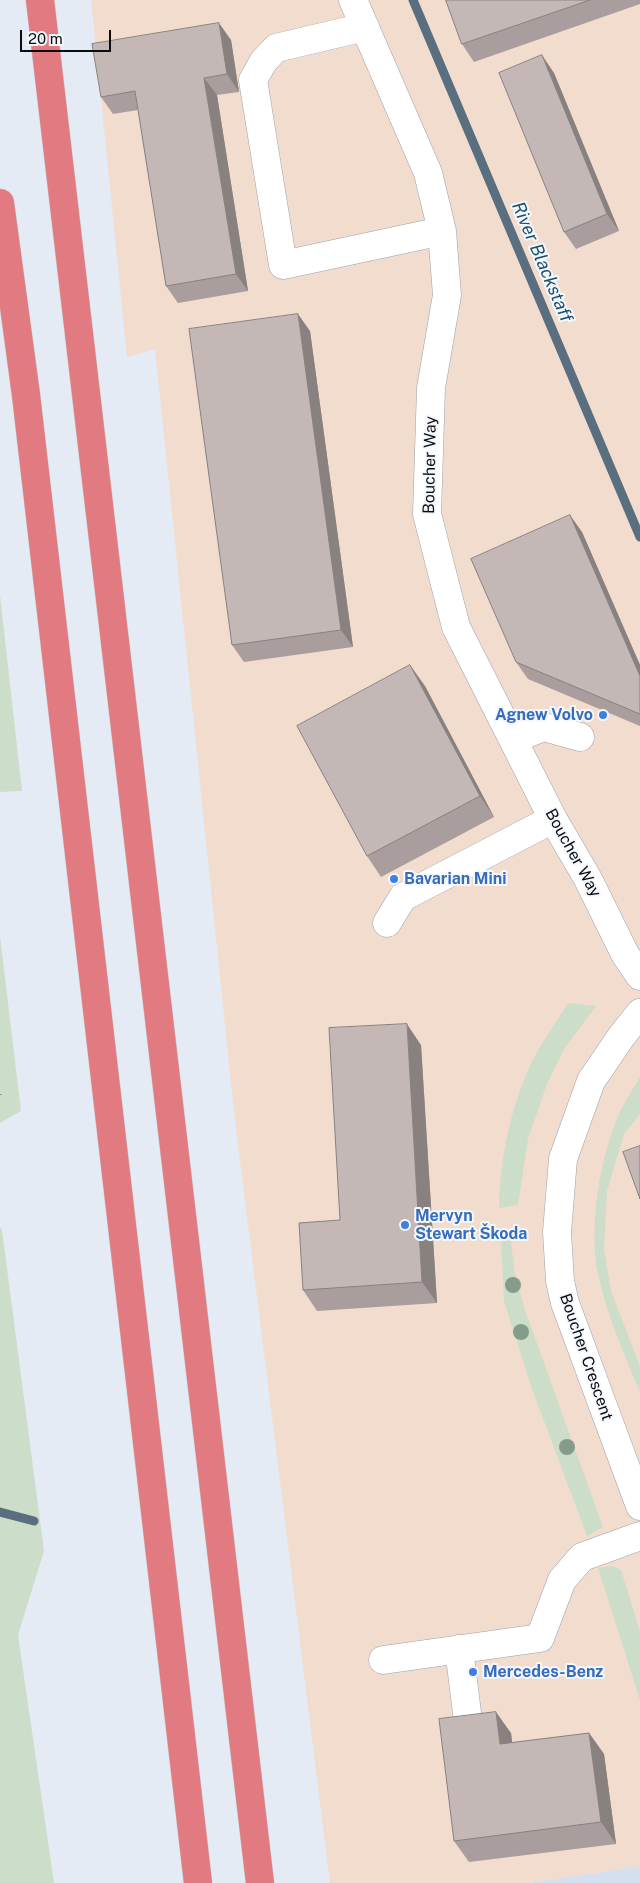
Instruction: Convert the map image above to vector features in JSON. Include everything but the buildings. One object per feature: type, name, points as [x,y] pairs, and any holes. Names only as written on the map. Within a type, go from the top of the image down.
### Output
[{"type":"highway","points":[[40,0],[260,1883]]},
{"type":"highway","points":[[0,203],[26,395],[198,1883]]},
{"type":"street","name":"Boucher Way","points":[[359,13],[428,173],[442,231],[446,295],[431,388],[427,514],[456,627],[553,819],[588,879],[625,954],[640,976]]},
{"type":"street","points":[[359,13],[276,48],[262,62],[253,80],[283,264],[442,231]]},
{"type":"street","points":[[513,739],[544,727],[580,737]]},
{"type":"street","points":[[387,923],[403,897],[553,819]]},
{"type":"street","name":"Boucher Crescent","points":[[640,1013],[620,1037],[591,1081],[581,1107],[563,1159],[557,1232],[560,1281],[565,1303],[640,1506]]},
{"type":"street","points":[[384,1660],[540,1638],[562,1580],[582,1557],[640,1536]]},
{"type":"street","points":[[459,1649],[466,1713]]},
{"type":"shaded area","points":[[91,0],[640,0],[640,1866],[528,1883],[330,1883],[234,1112],[155,349],[127,357]]},
{"type":"shaded area","points":[[640,1866],[640,1883],[528,1883]]},
{"type":"green space","points":[[0,595],[22,791],[0,792]]},
{"type":"green space","points":[[0,936],[21,1111],[0,1123]]},
{"type":"green space","points":[[568,1003],[596,1006],[564,1049],[547,1084],[528,1139],[518,1205],[499,1208],[501,1172],[507,1136],[517,1100],[534,1058]]},
{"type":"green space","points":[[640,1077],[640,1114],[624,1134],[607,1191],[604,1249],[611,1291],[640,1366],[640,1392],[606,1304],[598,1274],[594,1236],[601,1171],[606,1151],[619,1114]]},
{"type":"green space","points":[[0,1227],[2,1230],[44,1551],[18,1635],[54,1883],[0,1883]]},
{"type":"green space","points":[[501,1241],[511,1241],[515,1275],[526,1313],[603,1527],[587,1536],[531,1386],[504,1301]]},
{"type":"green space","points":[[613,1566],[621,1570],[640,1631],[640,1700],[598,1568]]},
{"type":"waterway","name":"River Blackstaff","points":[[413,0],[640,537]]},
{"type":"waterway","points":[[0,1512],[34,1521]]},
{"type":"place","name":"Agnew Volvo","points":[[603,715]]},
{"type":"place","name":"Bavarian Mini","points":[[394,879]]},
{"type":"place","name":"Mervyn Stewart Škoda","points":[[405,1225]]},
{"type":"place","name":"Mercedes-Benz","points":[[473,1672]]}]
